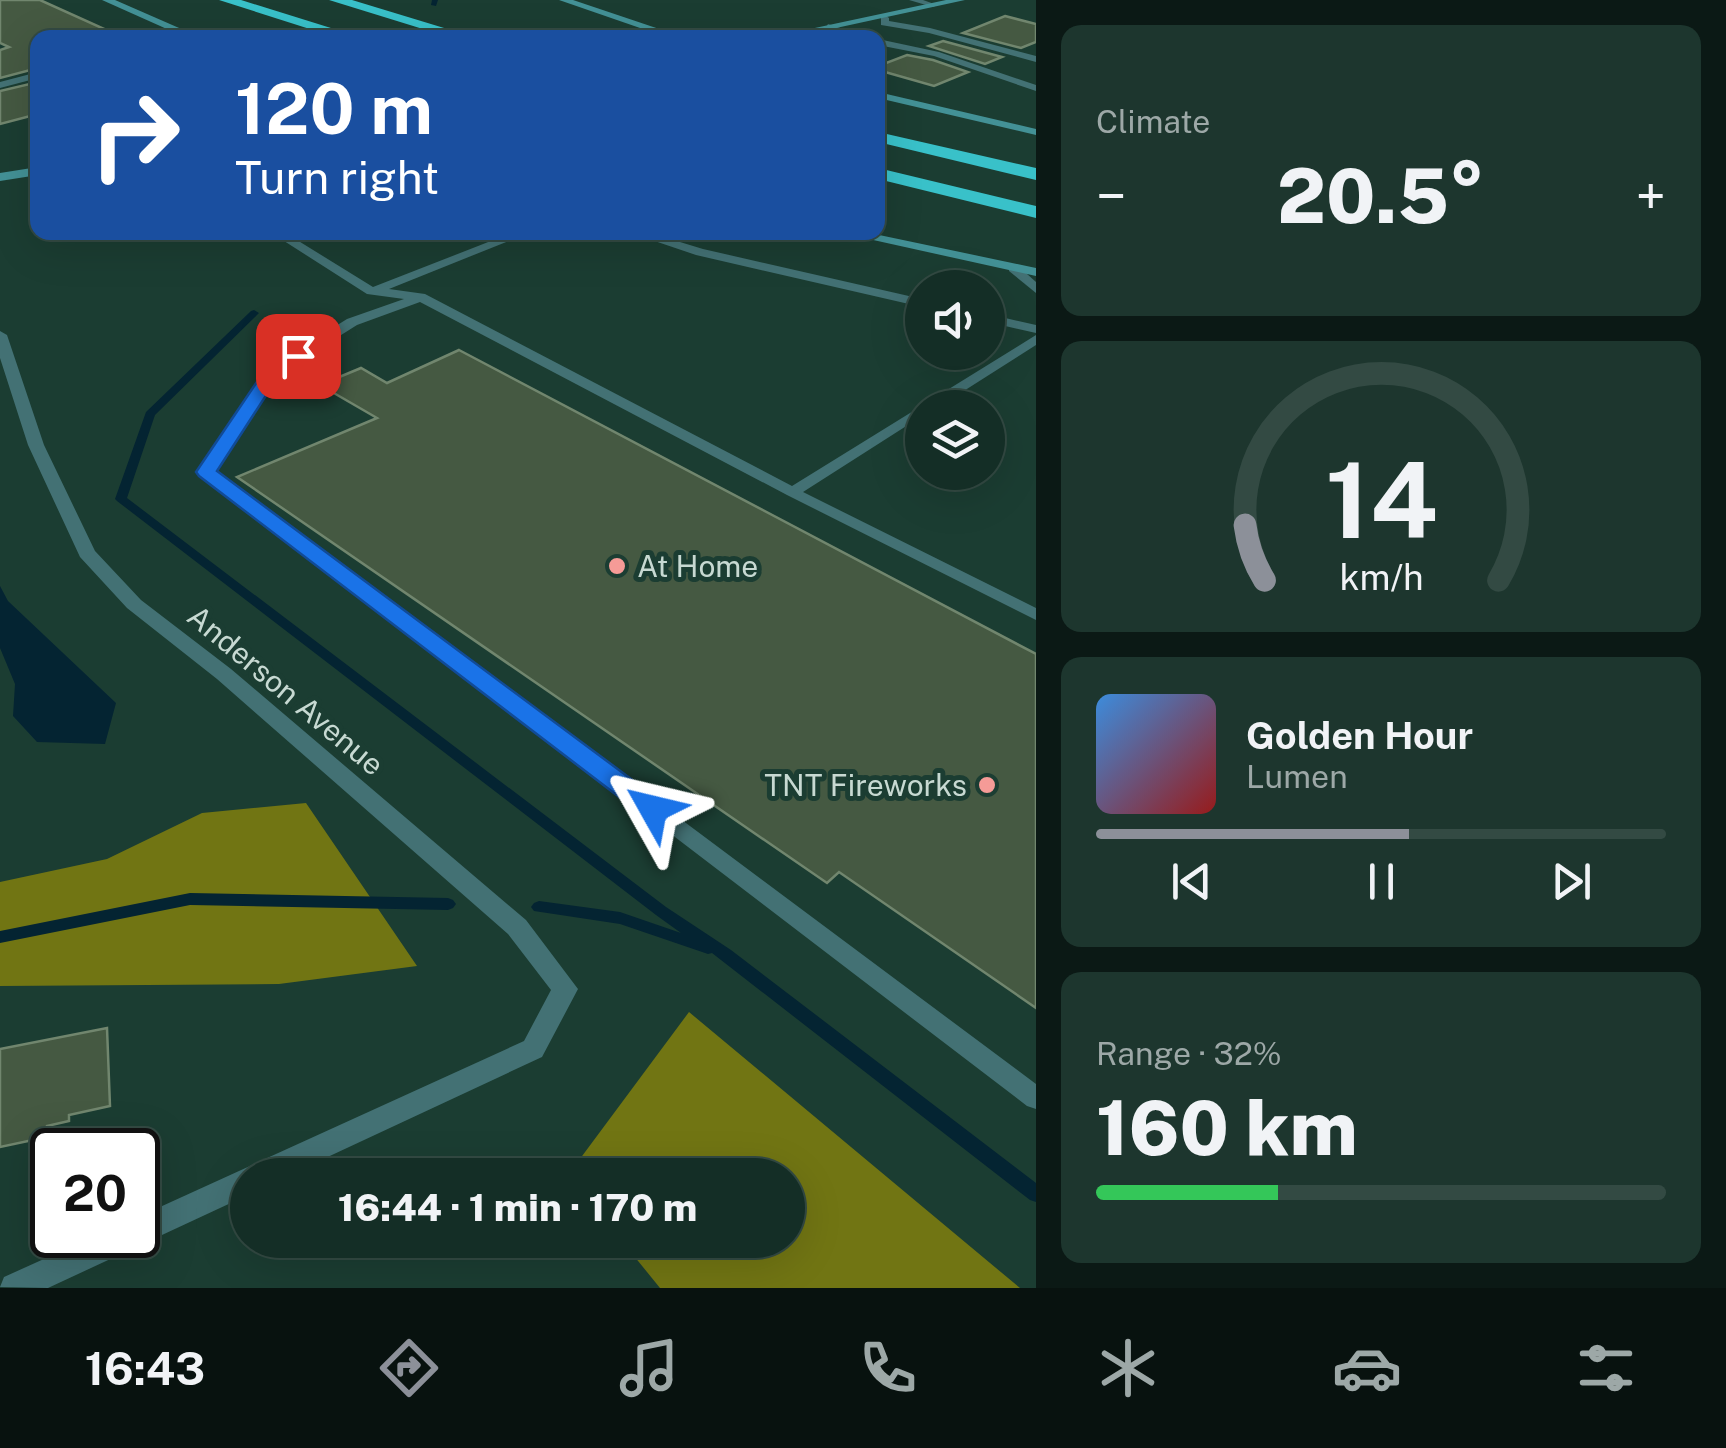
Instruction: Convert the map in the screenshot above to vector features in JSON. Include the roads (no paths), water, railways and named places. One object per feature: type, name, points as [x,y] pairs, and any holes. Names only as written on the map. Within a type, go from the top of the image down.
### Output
[{"type":"highway","points":[[226,0],[329,30]]},
{"type":"highway","points":[[336,0],[442,30]]},
{"type":"highway","points":[[393,0],[462,30]]},
{"type":"highway","points":[[885,139],[1036,174]]},
{"type":"highway","points":[[885,176],[1036,212]]},
{"type":"street","points":[[107,0],[174,30]]},
{"type":"street","points":[[564,0],[656,30]]},
{"type":"street","points":[[809,30],[960,0]]},
{"type":"street","points":[[0,85],[30,77]]},
{"type":"street","points":[[885,98],[1036,132]]},
{"type":"street","points":[[0,177],[30,171]]},
{"type":"street","points":[[881,240],[1036,272]]},
{"type":"street","name":"Anderson Avenue","points":[[0,335],[36,445],[86,553],[134,604],[224,674],[517,927],[565,989],[533,1049],[297,1158]]},
{"type":"street","points":[[160,1221],[230,1188]]},
{"type":"street","points":[[15,1288],[80,1258]]},
{"type":"lane","points":[[913,0],[934,6]]},
{"type":"lane","points":[[883,17],[884,23],[1036,59]]},
{"type":"lane","points":[[828,26],[839,30]]},
{"type":"lane","points":[[885,43],[936,54],[1036,88]]},
{"type":"lane","points":[[288,240],[372,292],[422,297],[1036,615]]},
{"type":"lane","points":[[372,292],[505,240]]},
{"type":"lane","points":[[659,240],[905,299]]},
{"type":"lane","points":[[1013,268],[1036,289]]},
{"type":"lane","points":[[422,297],[352,322],[272,373],[206,472],[1036,1098]]},
{"type":"lane","points":[[1005,322],[1036,328]]},
{"type":"lane","points":[[955,390],[1036,339]]},
{"type":"lane","points":[[792,492],[905,421]]},
{"type":"water","points":[[0,586],[8,601],[116,703],[105,744],[37,742],[13,716],[15,684],[0,648]]},
{"type":"waterway","points":[[434,5],[435,0]]},
{"type":"waterway","points":[[254,313],[150,414],[121,499],[661,911],[725,954],[1036,1194]]},
{"type":"waterway","points":[[0,937],[190,899],[448,904]]},
{"type":"waterway","points":[[539,907],[620,918],[708,948]]},
{"type":"place","name":"At Home","points":[[617,566]]},
{"type":"place","name":"TNT Fireworks","points":[[987,785]]}]
